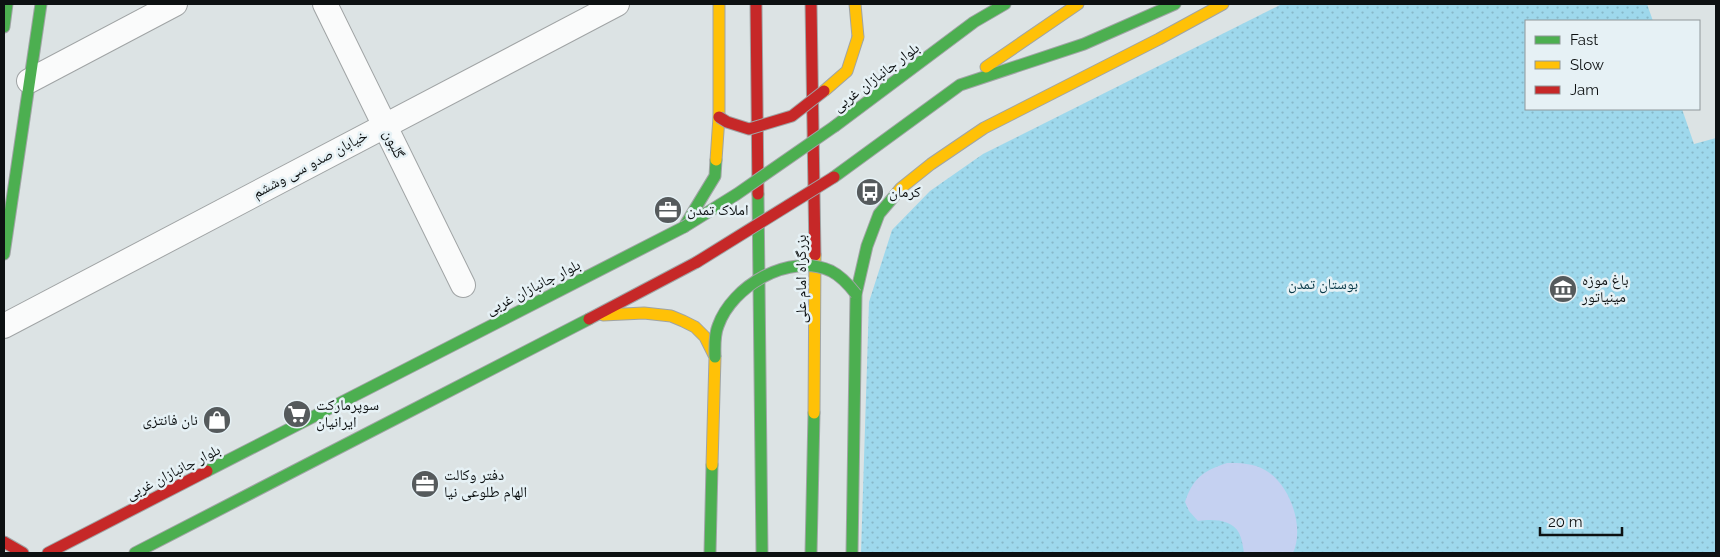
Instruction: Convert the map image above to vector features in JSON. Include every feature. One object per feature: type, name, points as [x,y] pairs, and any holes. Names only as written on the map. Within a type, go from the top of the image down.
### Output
[{"type":"main road","points":[[4,27],[7,4]]},
{"type":"main road","points":[[4,254],[41,4]]},
{"type":"main road","points":[[684,226],[715,176],[719,117],[719,4]]},
{"type":"main road","points":[[756,4],[762,553]]},
{"type":"main road","name":"بزرگراه امام علی","points":[[811,4],[816,294],[811,553]]},
{"type":"main road","points":[[719,117],[727,122],[749,128],[792,116],[826,90],[847,71],[858,37],[855,4]]},
{"type":"main road","points":[[974,22],[990,4]]},
{"type":"main road","name":"بلوار جانبازان غربی","points":[[48,553],[684,226],[737,194],[835,126],[974,22],[1005,4]]},
{"type":"main road","points":[[135,553],[697,262],[834,177],[960,85],[1078,4]]},
{"type":"main road","points":[[960,85],[1084,44],[1175,4]]},
{"type":"main road","points":[[852,553],[856,294],[868,246],[879,214],[901,188],[984,128],[1150,44],[1223,4]]},
{"type":"main road","points":[[710,553],[715,340],[718,324],[736,297],[750,285],[768,274],[788,267],[806,265],[832,272],[846,282],[856,294]]},
{"type":"main road","points":[[597,315],[663,313],[677,317],[692,325],[704,336],[715,357]]},
{"type":"main road","points":[[4,542],[23,553]]},
{"type":"street","points":[[29,82],[175,4]]},
{"type":"street","name":"گلبون","points":[[325,4],[463,285]]},
{"type":"street","name":"خیابان صدو سی وششم","points":[[4,326],[617,4]]},
{"type":"green space","name":"بوستان تمدن","points":[[1282,4],[1647,4],[1653,20],[1525,20],[1525,110],[1682,110],[1694,144],[1716,138],[1716,553],[861,553],[869,302],[892,230],[930,191],[983,154]]},
{"type":"shaded area","points":[[1227,463],[1246,464],[1261,468],[1282,485],[1293,507],[1296,519],[1296,543],[1293,553],[1244,553],[1240,535],[1236,528],[1221,521],[1198,521],[1189,511],[1185,502],[1195,481],[1211,469]]},
{"type":"traffic: fast","points":[[4,27],[7,4]]},
{"type":"traffic: fast","points":[[4,254],[41,4]]},
{"type":"traffic: fast","points":[[835,126],[974,22],[1005,4]]},
{"type":"traffic: fast","points":[[834,177],[960,85],[1084,44],[1175,4]]},
{"type":"traffic: fast","points":[[684,227],[737,194],[835,126]]},
{"type":"traffic: fast","points":[[207,471],[684,227],[715,176],[716,160]]},
{"type":"traffic: fast","points":[[758,194],[762,553]]},
{"type":"traffic: fast","points":[[852,553],[856,294],[867,246],[879,214],[896,194]]},
{"type":"traffic: fast","points":[[715,357],[716,334],[725,311],[749,286],[764,276],[798,266],[815,266],[835,273],[856,294]]},
{"type":"traffic: fast","points":[[135,553],[589,319]]},
{"type":"traffic: fast","points":[[811,553],[814,413]]},
{"type":"traffic: fast","points":[[710,553],[712,465]]},
{"type":"traffic: slow","points":[[716,160],[719,117],[719,4]]},
{"type":"traffic: slow","points":[[855,4],[858,37]]},
{"type":"traffic: slow","points":[[986,67],[1078,4]]},
{"type":"traffic: slow","points":[[896,194],[931,164],[984,128],[1159,39],[1223,4]]},
{"type":"traffic: slow","points":[[824,91],[847,71],[858,37]]},
{"type":"traffic: slow","points":[[814,413],[815,255]]},
{"type":"traffic: slow","points":[[603,315],[644,313],[671,316],[695,327],[705,337],[715,357],[712,465]]},
{"type":"traffic: jam","points":[[756,4],[758,194]]},
{"type":"traffic: jam","points":[[811,4],[815,255]]},
{"type":"traffic: jam","points":[[719,117],[727,122],[749,129],[792,116],[824,91]]},
{"type":"traffic: jam","points":[[697,262],[834,177]]},
{"type":"traffic: jam","points":[[589,319],[697,262]]},
{"type":"traffic: jam","points":[[48,553],[207,471]]},
{"type":"traffic: jam","points":[[4,542],[23,553]]},
{"type":"place","name":"کرمان","points":[[870,192]]},
{"type":"place","name":"املاک تمدن","points":[[668,210]]},
{"type":"place","name":"باغ موزه مینیاتور","points":[[1563,289]]},
{"type":"place","name":"سوپرمارکت ایرانیان","points":[[297,414]]},
{"type":"place","name":"نان فانتزی","points":[[217,420]]},
{"type":"place","name":"دفتر وکالت الهام طلوعی نیا","points":[[425,484]]}]
